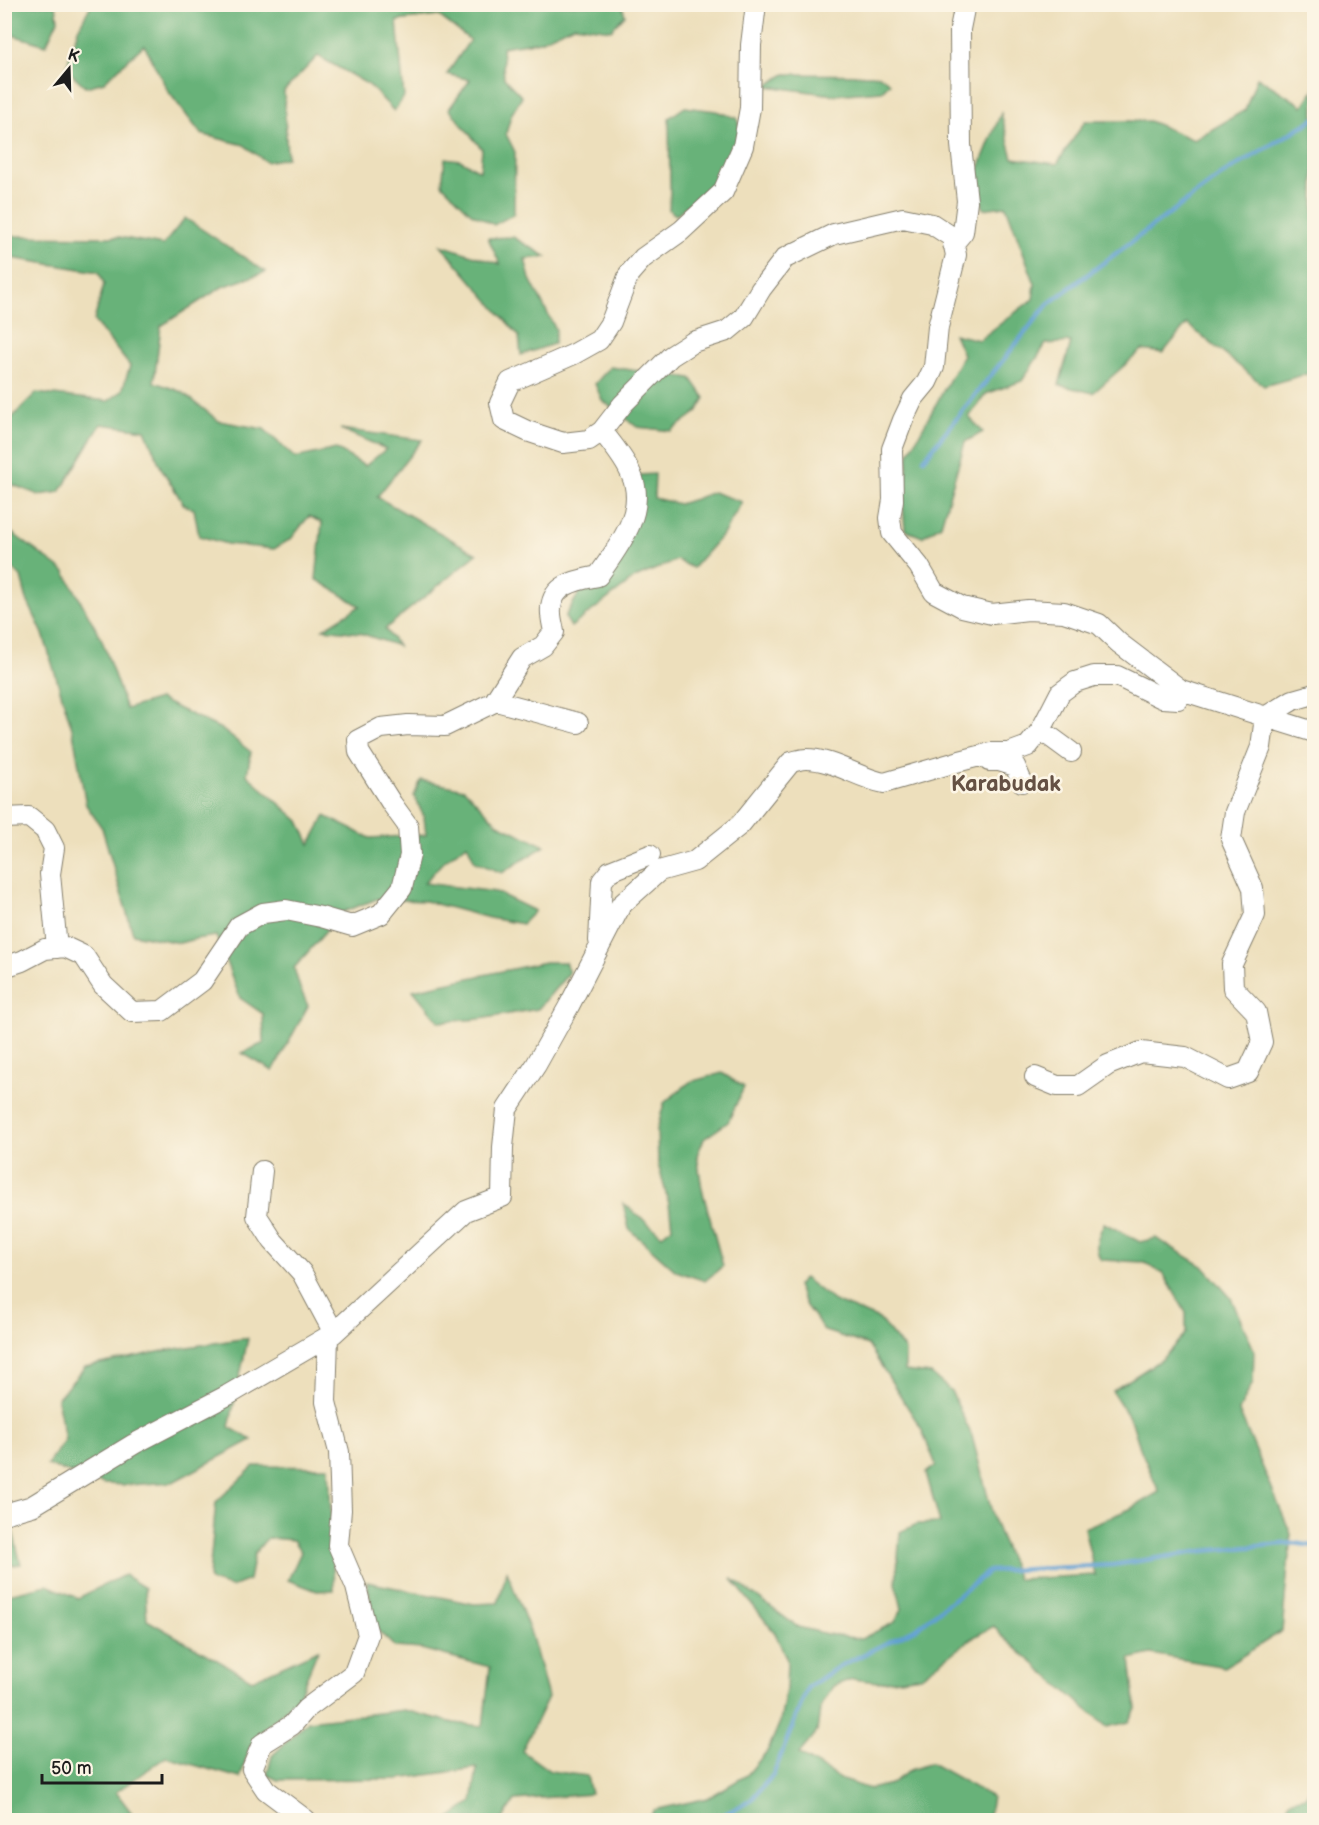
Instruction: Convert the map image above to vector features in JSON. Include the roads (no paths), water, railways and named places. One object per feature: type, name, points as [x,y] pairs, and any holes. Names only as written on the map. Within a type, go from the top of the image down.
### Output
[{"type":"street","points":[[756,4],[751,45],[750,108],[743,146],[723,192],[681,231],[644,258],[629,274],[611,322],[599,340],[574,354],[510,382],[500,403],[504,420],[527,431],[563,443],[589,440],[602,431],[623,404],[671,356],[693,342],[727,331],[744,317],[760,289],[785,258],[834,234],[903,218],[932,224],[951,237],[956,255],[938,327],[934,367],[927,382],[913,399],[892,449],[893,500],[890,518],[892,533],[919,566],[934,592],[962,607],[992,614],[1029,610],[1064,612],[1099,624],[1144,663],[1181,690],[1314,732]]},
{"type":"street","points":[[953,244],[963,232],[967,201],[960,122],[960,29],[965,4]]},
{"type":"street","points":[[4,967],[45,950],[65,947],[84,956],[103,985],[132,1012],[162,1011],[202,981],[239,926],[263,913],[286,910],[321,916],[352,926],[381,914],[402,888],[410,855],[408,826],[359,752],[358,740],[381,728],[408,725],[445,726],[496,700],[522,658],[543,646],[554,632],[551,607],[557,591],[573,581],[598,576],[628,532],[638,496],[632,474],[602,431]]},
{"type":"street","points":[[4,1514],[32,1506],[134,1444],[228,1395],[331,1335],[466,1211],[502,1197],[503,1147],[507,1109],[536,1065],[621,905],[659,871],[695,861],[740,825],[791,762],[806,759],[825,762],[873,781],[884,783],[991,753],[1010,753],[1028,746],[1041,730],[1060,693],[1075,682],[1094,676],[1117,676],[1162,698],[1178,699],[1181,690]]},
{"type":"street","points":[[1265,717],[1293,700],[1314,694]]},
{"type":"street","points":[[496,700],[578,723]]},
{"type":"street","points":[[1035,1077],[1057,1086],[1078,1086],[1108,1065],[1141,1052],[1185,1057],[1228,1079],[1248,1072],[1262,1042],[1256,1012],[1233,988],[1232,964],[1255,915],[1253,888],[1231,839],[1235,812],[1261,747],[1265,717]]},
{"type":"street","points":[[1041,730],[1071,752]]},
{"type":"street","points":[[960,761],[999,760],[1015,766],[1022,782]]},
{"type":"street","points":[[4,818],[29,817],[45,830],[54,848],[50,874],[57,948]]},
{"type":"street","points":[[598,950],[602,881],[610,871],[650,855]]},
{"type":"street","points":[[262,1171],[258,1216],[273,1241],[302,1273],[331,1335],[326,1402],[339,1452],[341,1510],[338,1545],[356,1587],[368,1635],[354,1673],[306,1709],[292,1725],[262,1744],[252,1769],[266,1790],[306,1821]]},
{"type":"waterway","points":[[924,459],[1048,304],[1220,176],[1314,119]]},
{"type":"waterway","points":[[714,1820],[750,1801],[773,1775],[808,1687],[840,1666],[917,1628],[989,1571],[1113,1565],[1203,1551],[1294,1543],[1314,1546]]},
{"type":"district","name":"Karabudak","points":[[1006,784]]}]
